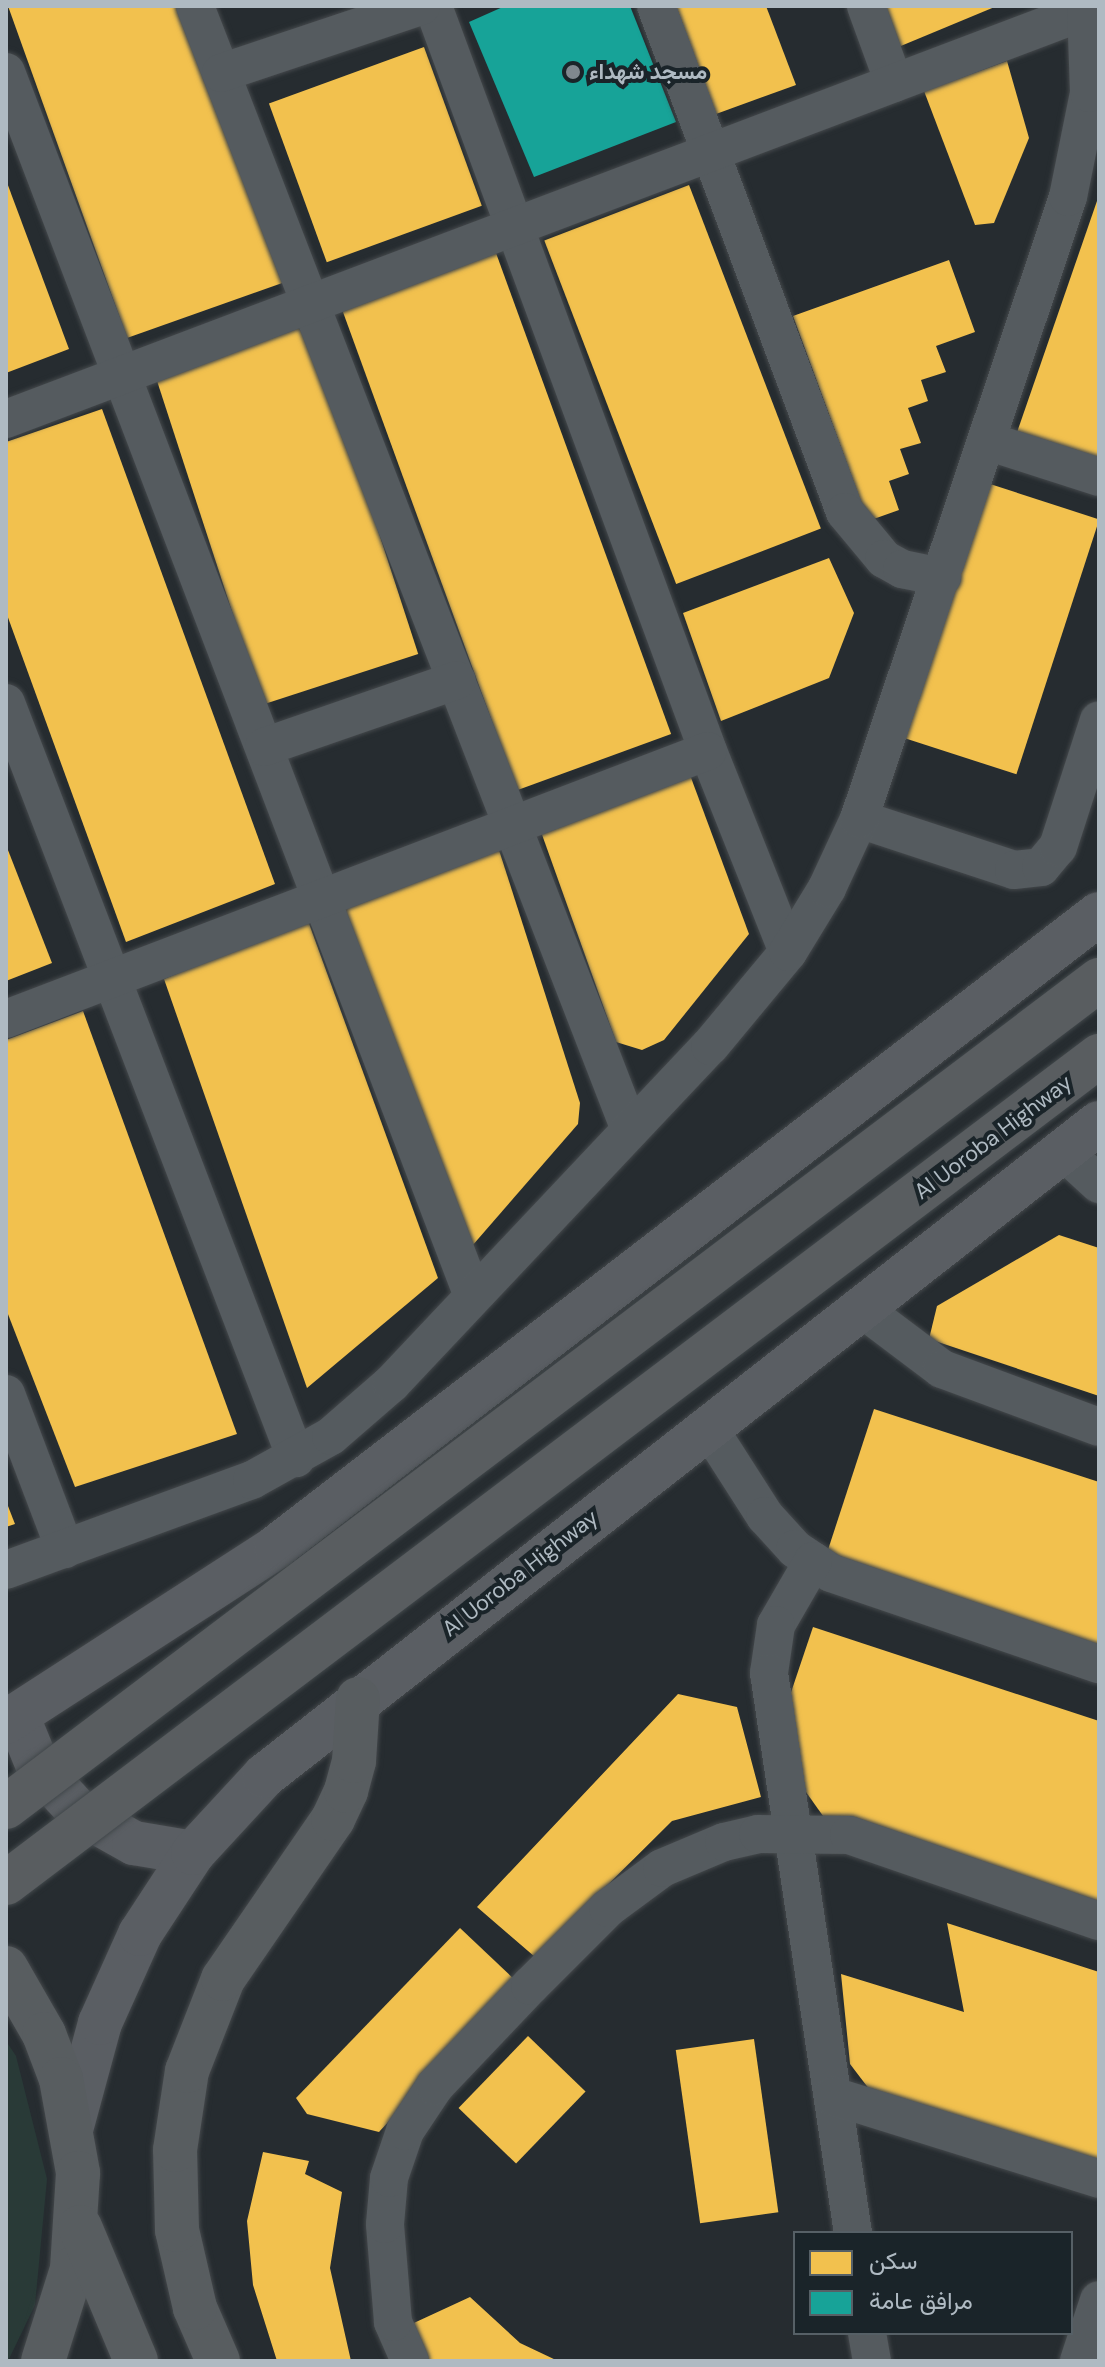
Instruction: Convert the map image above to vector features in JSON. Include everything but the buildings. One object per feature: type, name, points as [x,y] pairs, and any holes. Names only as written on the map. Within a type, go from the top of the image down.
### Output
[{"type":"highway","points":[[6,1807],[1099,980]]},
{"type":"highway","name":"Al Uoroba Highway","points":[[6,1883],[1099,1056]]},
{"type":"main road","points":[[193,1853],[134,1843],[80,1813],[39,1769],[12,1719],[276,1547],[1099,914]]},
{"type":"main road","name":"Al Uoroba Highway","points":[[72,2126],[85,2069],[118,1978],[193,1853],[264,1776],[358,1699],[1099,1123]]},
{"type":"main road","points":[[218,2361],[195,2308],[177,2230],[175,2150],[187,2071],[223,1979],[333,1819],[354,1761],[358,1699]]},
{"type":"main road","points":[[6,1968],[44,2034],[72,2126],[78,2221],[61,2315],[43,2361]]},
{"type":"main road","points":[[78,2221],[136,2361]]},
{"type":"street","points":[[195,6],[630,1130]]},
{"type":"street","points":[[221,73],[421,6]]},
{"type":"street","points":[[433,6],[708,751],[788,952]]},
{"type":"street","points":[[656,6],[855,530],[902,569],[942,577]]},
{"type":"street","points":[[866,6],[894,83]]},
{"type":"street","points":[[6,419],[1090,7],[1090,151],[987,441],[859,819],[827,888],[788,952],[738,1016],[362,1411],[296,1458],[229,1490],[6,1570]]},
{"type":"street","points":[[6,72],[473,1296]]},
{"type":"street","points":[[987,441],[1099,477]]},
{"type":"street","points":[[264,747],[457,680]]},
{"type":"street","points":[[6,703],[296,1458]]},
{"type":"street","points":[[859,819],[1014,870],[1041,867],[1058,847],[1099,720]]},
{"type":"street","points":[[6,1019],[708,751]]},
{"type":"street","points":[[1063,1151],[1099,1184]]},
{"type":"street","points":[[861,1308],[942,1369],[1099,1427]]},
{"type":"street","points":[[6,1394],[65,1549]]},
{"type":"street","points":[[708,1427],[765,1516],[813,1561],[862,1586],[1099,1664]]},
{"type":"street","points":[[813,1561],[785,1602],[770,1649],[771,1698],[853,2231]]},
{"type":"street","points":[[410,2361],[389,2301],[386,2201],[395,2155],[419,2107],[530,1986],[634,1886],[714,1845],[791,1831],[877,1841],[1099,1921]]},
{"type":"street","points":[[833,2096],[1099,2179]]},
{"type":"street","points":[[1079,2361],[1099,2300]]},
{"type":"street","points":[[867,2335],[872,2361]]},
{"type":"shaded area","points":[[6,2041],[16,2056],[47,2179],[35,2305],[8,2361]]},
{"type":"place","name":"مسجد شهداء","points":[[573,72]]}]
